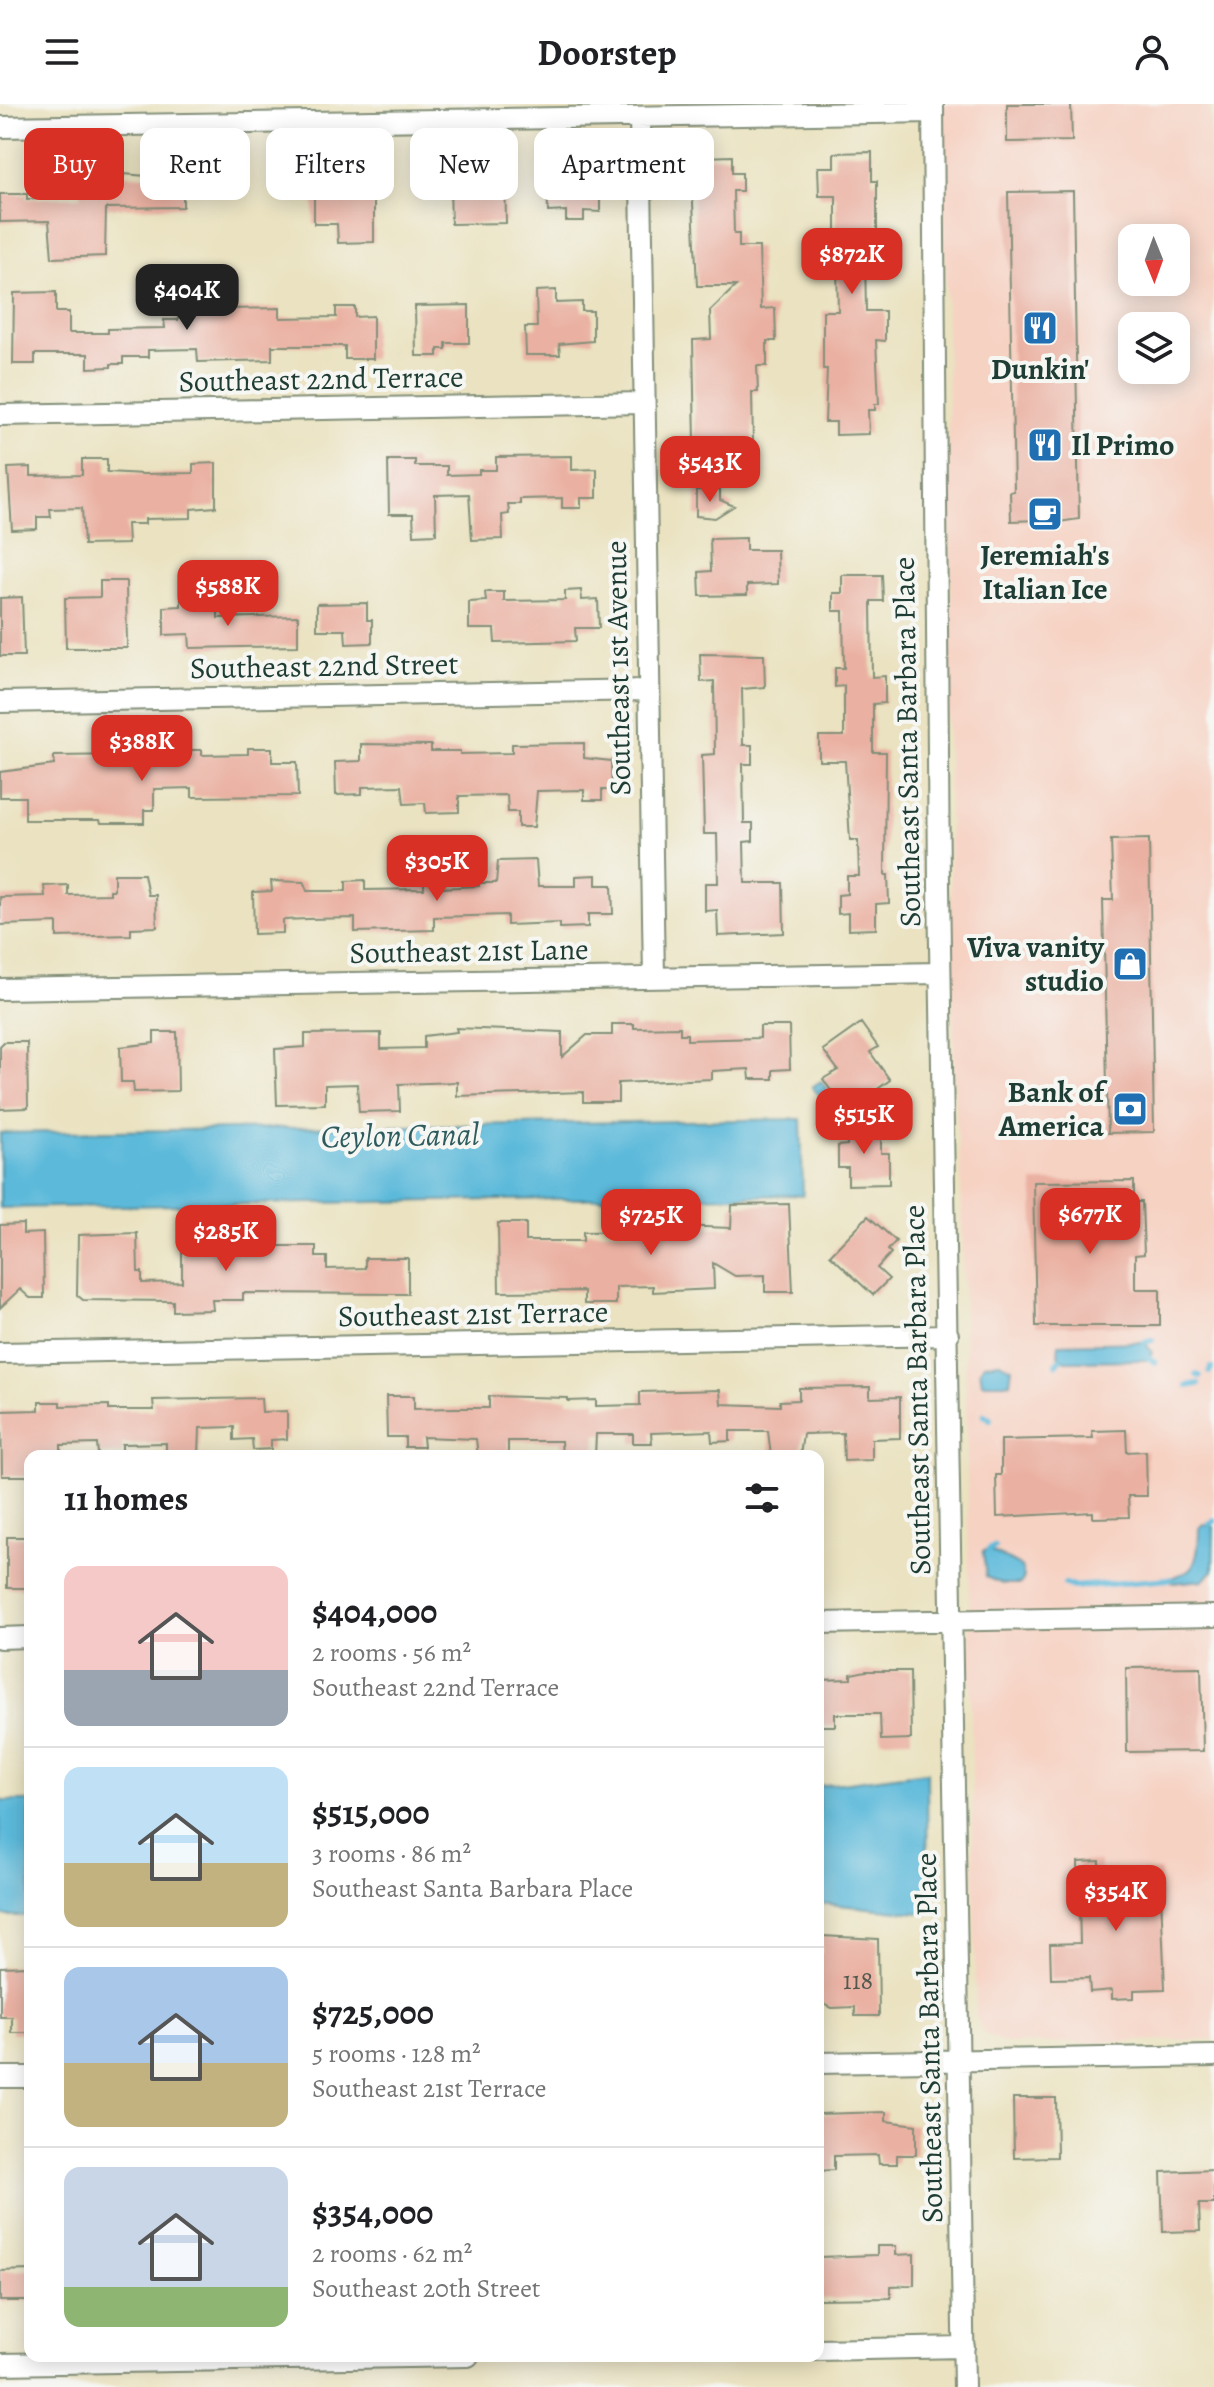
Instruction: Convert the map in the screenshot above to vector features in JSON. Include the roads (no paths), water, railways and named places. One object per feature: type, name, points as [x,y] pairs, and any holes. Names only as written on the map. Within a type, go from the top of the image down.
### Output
[{"type":"street","points":[[0,127],[640,117],[933,108]]},
{"type":"street","name":"Southeast Santa Barbara Place","points":[[933,108],[940,973],[964,2387]]},
{"type":"street","name":"Southeast 1st Avenue","points":[[640,117],[654,978]]},
{"type":"street","name":"Southeast 22nd Terrace","points":[[0,415],[644,403]]},
{"type":"street","name":"Southeast 22nd Street","points":[[0,702],[649,690]]},
{"type":"street","name":"Southeast 21st Lane","points":[[0,989],[940,973]]},
{"type":"street","name":"Southeast 21st Terrace","points":[[0,1353],[948,1335]]},
{"type":"street","points":[[824,1623],[1214,1616]]},
{"type":"street","points":[[0,1638],[24,1637]]},
{"type":"street","points":[[824,2063],[959,2058],[1214,2056]]},
{"type":"street","points":[[0,2077],[24,2077]]},
{"type":"street","points":[[824,2350],[964,2347]]},
{"type":"street","points":[[0,2364],[117,2362]]},
{"type":"water","points":[[821,1081],[835,1099],[826,1105],[812,1087]]},
{"type":"water","name":"Ceylon Canal","points":[[801,1119],[803,1195],[0,1208],[0,1133]]},
{"type":"water","points":[[1145,1342],[1152,1353],[1146,1360],[1065,1361],[1058,1355],[1059,1344]]},
{"type":"water","points":[[1000,1362],[1012,1368],[1010,1383],[982,1383],[980,1370],[984,1364]]},
{"type":"water","points":[[1203,1524],[1214,1527],[1213,1571],[1203,1580],[1173,1583],[1170,1579],[1188,1571],[1194,1563],[1199,1528]]},
{"type":"water","points":[[989,1550],[1022,1567],[1024,1578],[1020,1584],[1003,1584],[986,1577],[983,1551]]},
{"type":"water","points":[[927,1772],[928,1914],[824,1904],[824,1785]]},
{"type":"water","points":[[0,1801],[24,1801],[24,1916],[0,1916]]},
{"type":"waterway","points":[[1145,1342],[1152,1340]]},
{"type":"waterway","points":[[1149,1358],[1155,1362]]},
{"type":"waterway","points":[[1057,1364],[1060,1360]]},
{"type":"waterway","points":[[1209,1372],[1211,1368]]},
{"type":"waterway","points":[[1187,1386],[1198,1384]]},
{"type":"waterway","points":[[984,1415],[990,1419]]},
{"type":"waterway","points":[[1210,1524],[1214,1521]]},
{"type":"waterway","points":[[989,1550],[994,1547]]},
{"type":"waterway","points":[[1065,1584],[1073,1587],[1170,1579]]},
{"type":"place","name":"Dunkin'","points":[[1040,328]]},
{"type":"place","name":"Il Primo","points":[[1045,445]]},
{"type":"place","name":"Jeremiah's Italian Ice","points":[[1045,514]]},
{"type":"place","name":"Viva vanity studio","points":[[1130,964]]},
{"type":"place","name":"Bank of America","points":[[1130,1109]]}]
